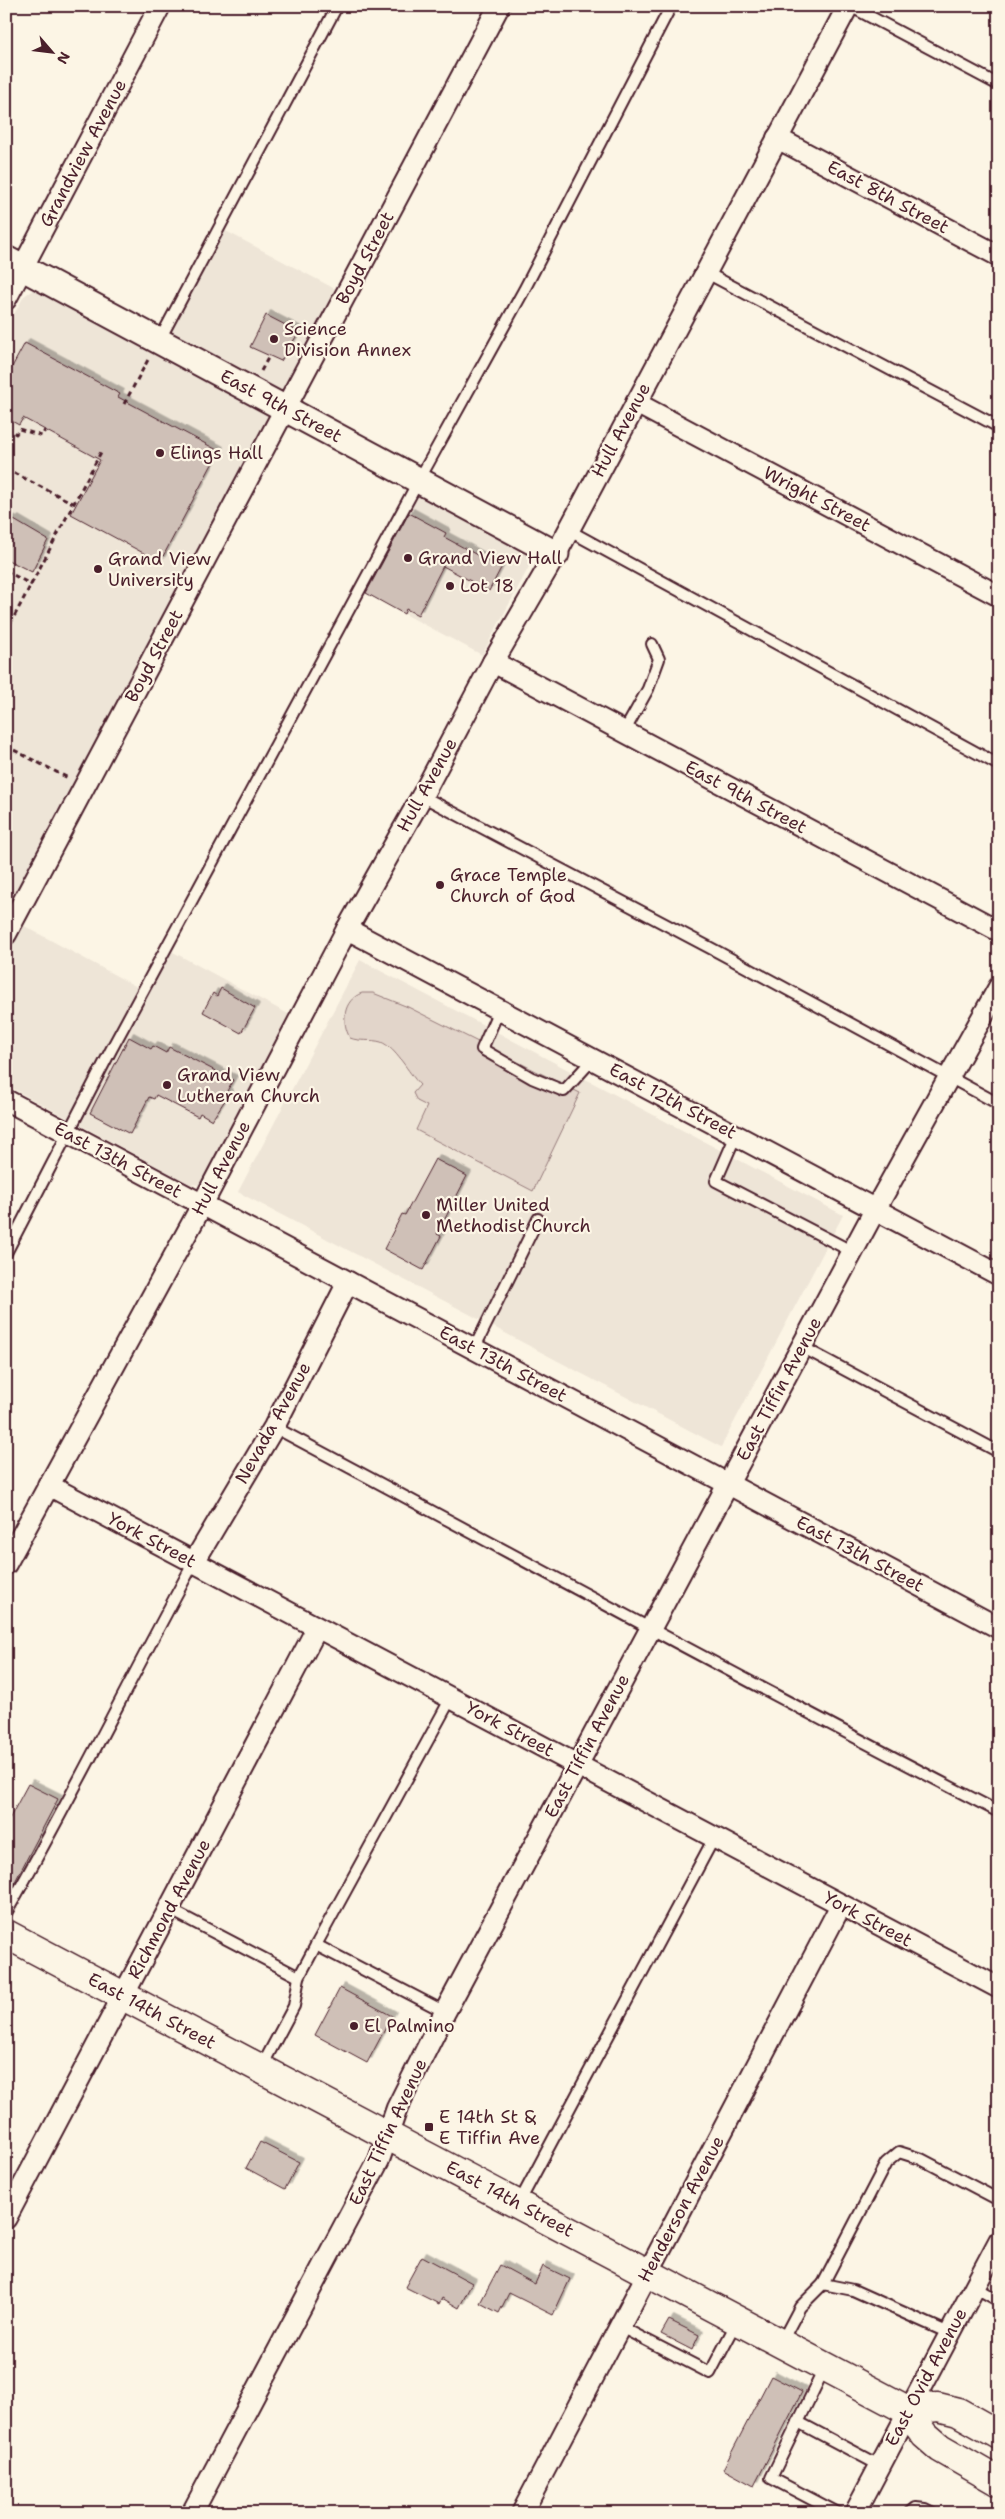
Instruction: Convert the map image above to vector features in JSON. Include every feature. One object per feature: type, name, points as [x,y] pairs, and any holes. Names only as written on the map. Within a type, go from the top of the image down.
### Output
[{"type":"main road","name":"East 14th Street","points":[[6,1934],[908,2410],[925,2435],[940,2448],[999,2482]]},
{"type":"main road","points":[[908,2410],[938,2407],[958,2412],[999,2435]]},
{"type":"street","name":"Grandview Avenue","points":[[6,299],[14,264],[160,6]]},
{"type":"street","name":"Boyd Street","points":[[6,934],[499,6]]},
{"type":"street","name":"Hull Avenue","points":[[6,1564],[202,1205],[346,929],[422,796],[493,662],[556,554],[776,138],[849,6]]},
{"type":"street","name":"East 8th Street","points":[[776,138],[999,256]]},
{"type":"street","name":"East 9th Street","points":[[14,264],[285,407],[556,554]]},
{"type":"street","name":"Wright Street","points":[[636,403],[999,596]]},
{"type":"street","name":"East 9th Street","points":[[493,662],[999,931]]},
{"type":"street","name":"East 12th Street","points":[[346,929],[876,1208],[999,1275]]},
{"type":"street","name":"East Tiffin Avenue","points":[[192,2513],[379,2160],[397,2108],[445,2012],[876,1208],[999,987]]},
{"type":"street","name":"East 13th Street","points":[[6,1100],[999,1628]]},
{"type":"street","name":"Nevada Avenue","points":[[194,1562],[274,1427],[348,1282]]},
{"type":"street","name":"York Street","points":[[48,1485],[999,1988]]},
{"type":"street","name":"Richmond Avenue","points":[[6,2218],[317,1628]]},
{"type":"street","name":"Henderson Avenue","points":[[522,2513],[841,1905]]},
{"type":"street","name":"East Ovid Avenue","points":[[855,2513],[908,2410],[999,2242]]},
{"type":"lane","points":[[159,341],[337,6]]},
{"type":"lane","points":[[6,1253],[67,1133],[419,480],[524,290],[671,6]]},
{"type":"lane","points":[[849,6],[999,85]]},
{"type":"lane","points":[[705,272],[999,427]]},
{"type":"lane","points":[[568,530],[999,765]]},
{"type":"lane","points":[[624,732],[648,689],[659,660],[652,644]]},
{"type":"lane","points":[[422,796],[999,1104]]},
{"type":"lane","points":[[499,1010],[482,1049],[532,1078],[564,1091],[593,1060]]},
{"type":"lane","points":[[736,1135],[716,1181],[853,1252]]},
{"type":"lane","points":[[474,1349],[538,1219]]},
{"type":"lane","points":[[802,1348],[999,1452]]},
{"type":"lane","points":[[274,1427],[651,1628],[773,1696],[999,1812]]},
{"type":"lane","points":[[6,1913],[46,1844],[132,1676],[194,1562]]},
{"type":"lane","points":[[261,2069],[294,2006],[299,1977],[451,1698]]},
{"type":"lane","points":[[519,2204],[714,1838]]},
{"type":"lane","points":[[169,1909],[299,1977]]},
{"type":"lane","points":[[316,1945],[445,2012]]},
{"type":"lane","points":[[781,2343],[800,2307],[823,2284],[886,2163],[899,2152],[921,2159],[999,2200]]},
{"type":"lane","points":[[823,2284],[853,2290],[949,2333]]},
{"type":"lane","points":[[974,2288],[999,2301]]},
{"type":"lane","points":[[620,2326],[710,2373],[738,2320]]},
{"type":"lane","points":[[825,2366],[771,2478],[838,2513]]},
{"type":"lane","points":[[798,2422],[879,2465]]},
{"type":"lane","points":[[910,2513],[916,2508],[925,2509],[933,2513]]},
{"type":"path","points":[[124,404],[159,341]]},
{"type":"path","points":[[6,428],[16,434],[19,429],[42,436],[45,430]]},
{"type":"path","points":[[6,632],[101,452]]},
{"type":"path","points":[[6,469],[73,503]]},
{"type":"path","points":[[6,571],[32,584]]},
{"type":"path","points":[[6,624],[12,621]]},
{"type":"path","points":[[6,746],[85,787]]},
{"type":"shaded area","name":"Grand View University","points":[[222,229],[339,291],[279,404],[540,546],[482,655],[365,593],[417,494],[272,416],[6,915],[6,329],[24,296],[33,290],[41,292],[156,353]]},
{"type":"shaded area","points":[[6,916],[137,987],[160,945],[290,1015],[200,1185],[190,1184],[6,1085]]},
{"type":"shaded area","points":[[360,960],[843,1215],[721,1447],[238,1192]]},
{"type":"shaded area","points":[[362,993],[373,993],[408,1007],[580,1093],[533,1191],[416,1130],[427,1106],[417,1101],[413,1093],[420,1085],[392,1049],[381,1042],[350,1038],[347,1032],[345,1019],[347,1006],[356,996]]},
{"type":"building","name":"Science Division Annex","points":[[266,315],[299,332],[281,361],[250,347]]},
{"type":"building","name":"Elings Hall","points":[[25,343],[120,394],[118,397],[219,451],[160,562],[71,514],[100,460],[23,418],[19,425],[6,418],[6,378]]},
{"type":"building","name":"Grand View Hall","points":[[409,513],[446,533],[444,537],[501,568],[489,591],[443,566],[418,615],[406,609],[404,614],[366,593]]},
{"type":"building","points":[[6,518],[13,522],[14,520],[48,540],[32,572],[6,559]]},
{"type":"building","points":[[221,988],[255,1008],[241,1033],[203,1012],[213,993],[217,996]]},
{"type":"building","name":"Grand View Lutheran Church","points":[[129,1037],[151,1049],[153,1046],[166,1053],[169,1047],[233,1080],[226,1093],[229,1094],[212,1120],[200,1113],[198,1117],[156,1095],[154,1099],[149,1097],[130,1134],[90,1113]]},
{"type":"building","name":"Miller United Methodist Church","points":[[435,1159],[467,1176],[437,1234],[441,1236],[423,1270],[384,1249],[402,1214],[405,1215]]},
{"type":"building","points":[[28,1784],[58,1799],[6,1899],[6,1825]]},
{"type":"building","name":"El Palmino","points":[[340,1988],[392,2016],[367,2063],[315,2035]]},
{"type":"building","points":[[260,2142],[299,2162],[285,2189],[246,2168]]},
{"type":"building","points":[[422,2256],[472,2283],[459,2308],[442,2298],[439,2304],[405,2287]]},
{"type":"building","points":[[500,2265],[535,2284],[543,2266],[570,2279],[553,2315],[509,2293],[499,2313],[480,2303]]},
{"type":"building","points":[[669,2320],[699,2335],[692,2350],[661,2334]]},
{"type":"building","points":[[771,2376],[802,2392],[754,2486],[723,2469]]},
{"type":"place","name":"Science Division Annex","points":[[274,339]]},
{"type":"place","name":"Elings Hall","points":[[160,453]]},
{"type":"place","name":"Grand View Hall","points":[[408,558]]},
{"type":"place","name":"Grand View University","points":[[98,569]]},
{"type":"place","name":"Lot 18","points":[[450,586]]},
{"type":"place","name":"Grace Temple Church of God","points":[[440,885]]},
{"type":"place","name":"Grand View Lutheran Church","points":[[167,1085]]},
{"type":"place","name":"Miller United Methodist Church","points":[[426,1215]]},
{"type":"place","name":"El Palmino","points":[[354,2026]]},
{"type":"place","name":"E 14th St & E Tiffin Ave","points":[[429,2127]]}]
